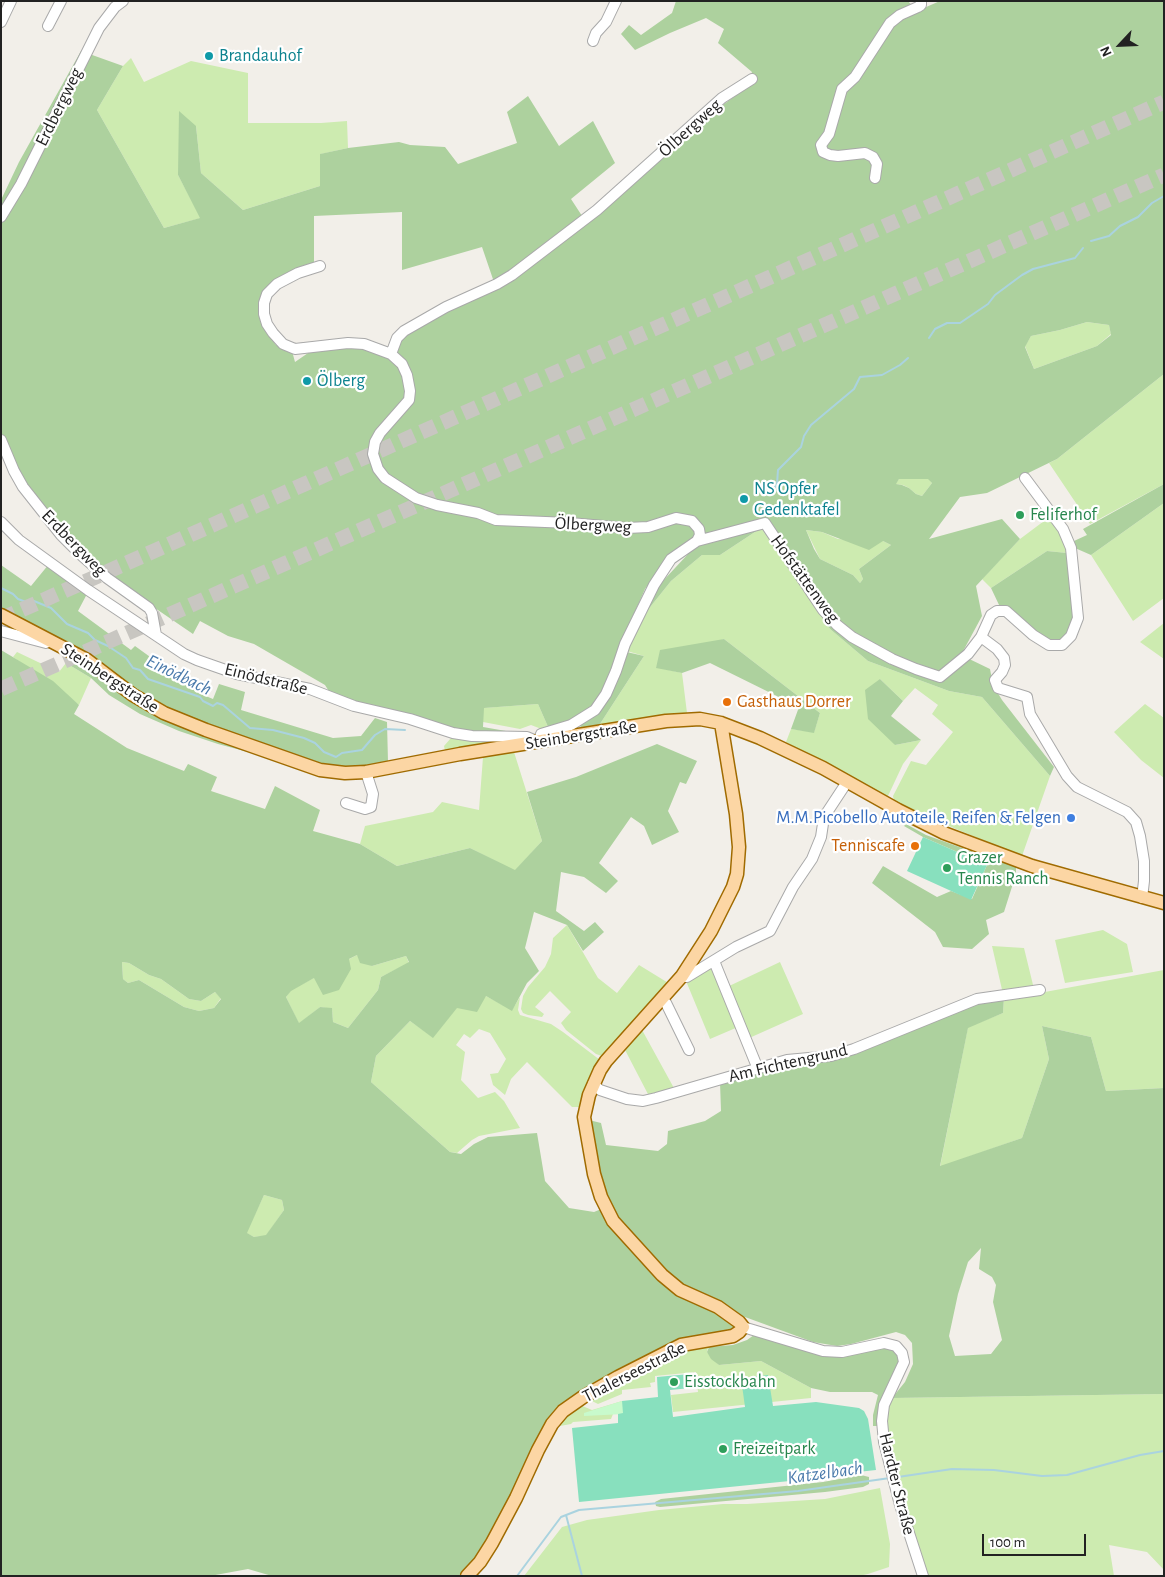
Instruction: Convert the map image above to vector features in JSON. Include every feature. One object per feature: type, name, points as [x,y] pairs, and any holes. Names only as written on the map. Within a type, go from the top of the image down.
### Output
[{"type":"main road","name":"Steinbergstraße","points":[[1,615],[87,660],[148,705],[189,724],[320,770],[345,773],[366,772],[666,721],[697,719],[721,723],[760,738],[823,768],[944,833],[1029,865],[1164,903]]},
{"type":"main road","points":[[721,723],[736,814],[739,847],[737,874],[728,899],[696,957],[662,1000],[606,1061],[593,1084],[584,1118],[594,1174],[601,1196],[613,1220],[657,1269],[680,1290],[718,1307],[732,1316],[743,1327]]},
{"type":"main road","name":"Thalerseestraße","points":[[467,1576],[480,1562],[492,1543],[516,1498],[538,1450],[552,1424],[563,1411],[604,1385],[673,1349],[697,1341],[733,1336],[743,1327]]},
{"type":"street","points":[[1,22],[11,1]]},
{"type":"street","points":[[48,26],[61,1]]},
{"type":"street","points":[[593,41],[596,33],[606,22],[616,1]]},
{"type":"street","points":[[876,178],[877,164],[873,157],[865,153],[830,155],[823,152],[821,148],[829,134],[842,89],[855,77],[890,23],[900,14],[909,1]]},
{"type":"street","points":[[900,14],[918,7],[921,5],[921,1]]},
{"type":"street","name":"Erdbergweg","points":[[1,217],[48,130],[98,28],[116,3]]},
{"type":"street","name":"Ölbergweg","points":[[697,541],[700,529],[692,521],[686,519],[676,518],[648,527],[627,528],[570,523],[496,520],[478,513],[437,506],[416,498],[385,478],[378,469],[373,454],[375,442],[380,433],[409,400],[410,390],[407,375],[402,364],[391,354],[397,338],[404,331],[446,307],[497,284],[512,275],[596,210],[722,98],[752,79]]},
{"type":"street","points":[[320,266],[298,273],[277,284],[267,294],[264,303],[264,314],[267,324],[273,333],[283,344],[295,349],[348,343],[364,344],[391,354]]},
{"type":"street","name":"Erdbergweg","points":[[1,440],[23,487],[80,554],[107,578],[149,608],[152,613],[156,635]]},
{"type":"street","name":"Hofstättenweg","points":[[697,541],[765,523],[823,610],[837,625],[852,637],[873,649],[916,669],[940,677],[968,654],[981,637],[991,615],[997,611],[1006,611],[1033,635],[1049,645],[1062,645],[1071,636],[1078,618],[1071,548],[1063,529],[1025,478]]},
{"type":"street","name":"Einödstraße","points":[[1,522],[19,540],[60,570],[184,654],[237,674],[310,689],[370,710],[410,719],[453,733],[472,736],[527,737],[539,742]]},
{"type":"street","points":[[539,742],[541,734],[571,725],[595,710],[606,694],[625,644],[654,585],[671,559],[697,541]]},
{"type":"street","points":[[1,631],[25,636],[51,646],[55,642]]},
{"type":"street","points":[[981,637],[997,649],[1004,658],[1005,665],[995,680],[998,688],[1027,697],[1030,714],[1067,776],[1077,787],[1127,812],[1136,822],[1144,861],[1142,898]]},
{"type":"street","points":[[346,803],[366,809],[371,807],[373,794],[366,772]]},
{"type":"street","points":[[682,976],[687,977],[736,947],[770,931],[793,887],[812,860],[822,837],[824,817],[847,782]]},
{"type":"street","points":[[714,961],[758,1069]]},
{"type":"street","name":"Am Fichtengrund","points":[[593,1084],[600,1090],[628,1099],[643,1101],[788,1060],[831,1056],[854,1049],[977,999],[1040,990]]},
{"type":"street","points":[[662,1000],[666,1003],[688,1050]]},
{"type":"street","name":"Hardter Straße","points":[[743,1327],[823,1351],[842,1352],[884,1343],[896,1346],[902,1353],[904,1362],[884,1405],[882,1421],[884,1442],[894,1485],[923,1576]]},
{"type":"green space","points":[[676,1],[908,1],[917,11],[940,1],[1164,1],[1164,374],[1057,459],[987,493],[960,497],[929,539],[1002,519],[1020,539],[976,586],[982,616],[961,655],[990,669],[993,685],[1002,700],[1054,767],[1050,776],[982,697],[949,691],[868,661],[830,629],[761,528],[720,555],[702,555],[671,581],[639,621],[661,583],[689,553],[671,553],[645,589],[618,650],[644,656],[598,727],[585,729],[570,721],[549,729],[538,704],[484,708],[483,727],[523,734],[454,731],[379,710],[330,693],[325,685],[254,644],[228,636],[200,621],[193,634],[108,576],[63,534],[14,467],[1,431],[1,200],[19,162],[81,51],[123,66],[97,110],[164,228],[200,218],[178,175],[179,111],[196,126],[201,173],[243,210],[320,186],[320,154],[348,148],[399,142],[410,145],[445,147],[458,164],[517,143],[507,112],[528,96],[559,146],[593,121],[615,163],[571,199],[586,222],[700,122],[747,87],[752,72],[718,43],[724,29],[706,18],[635,50],[621,34],[629,25],[641,35],[672,13]],"holes":[[[402,212],[402,270],[482,247],[496,288],[409,330],[391,354],[341,345],[311,351],[295,362],[292,351],[276,345],[264,328],[264,291],[314,264],[314,216]],[[1087,322],[1109,325],[1111,335],[1097,346],[1034,369],[1025,347],[1031,336]],[[899,479],[928,479],[932,483],[922,496],[909,488],[896,484]],[[806,530],[822,532],[869,550],[883,541],[891,545],[859,569],[863,579],[860,583],[853,575],[820,559]]]},
{"type":"green space","points":[[131,58],[144,82],[191,61],[248,73],[248,123],[347,121],[348,148],[321,154],[320,186],[243,210],[201,173],[196,126],[178,175],[201,218],[164,228],[97,110],[123,66]]},
{"type":"green space","points":[[1087,322],[1109,325],[1111,334],[1097,346],[1034,369],[1025,346],[1031,336]]},
{"type":"green space","points":[[1164,374],[1164,484],[1090,524],[1049,463],[1057,459]]},
{"type":"green space","points":[[899,479],[929,479],[932,483],[922,496],[903,485],[895,484]]},
{"type":"green space","points":[[1164,484],[1164,503],[1091,555],[1075,548],[1074,541],[1087,535],[1083,529]]},
{"type":"green space","points":[[1164,503],[1164,598],[1133,621],[1091,555]]},
{"type":"green space","points":[[1048,518],[1064,538],[1067,553],[1047,551],[991,588],[982,579],[1020,539]]},
{"type":"green space","points":[[761,528],[830,629],[868,661],[949,691],[982,697],[1050,776],[1022,856],[894,801],[893,796],[911,761],[926,765],[953,732],[932,714],[938,705],[915,688],[903,701],[880,679],[895,745],[921,740],[903,764],[888,796],[885,797],[786,742],[791,729],[814,732],[820,713],[724,639],[656,667],[682,673],[687,713],[598,727],[644,656],[627,651],[639,621],[671,581],[702,555],[720,555]]},
{"type":"green space","points":[[806,530],[822,532],[838,539],[883,541],[891,545],[859,569],[863,579],[860,583],[853,575],[820,559]]},
{"type":"green space","points":[[1047,551],[1067,553],[1075,618],[1068,634],[1059,641],[1049,642],[1000,607],[991,588]]},
{"type":"green space","points":[[49,564],[88,592],[78,611],[131,650],[135,646],[164,667],[199,680],[196,692],[213,699],[219,684],[245,692],[241,710],[333,738],[361,736],[375,718],[387,722],[388,762],[358,767],[321,765],[175,714],[1,610],[1,565],[31,586]]},
{"type":"green space","points":[[1164,623],[1164,659],[1140,642]]},
{"type":"green space","points":[[724,639],[820,713],[814,733],[791,729],[799,707],[710,663],[682,673],[656,668],[660,650]]},
{"type":"green space","points":[[1,650],[53,681],[79,705],[74,714],[127,748],[184,771],[188,764],[217,777],[211,791],[265,809],[275,786],[320,810],[313,831],[360,844],[397,866],[470,848],[515,870],[542,841],[527,792],[576,777],[657,744],[697,761],[686,784],[680,782],[668,811],[679,832],[652,845],[644,826],[631,817],[599,863],[618,881],[606,893],[584,877],[561,872],[556,911],[584,931],[595,922],[604,932],[583,951],[567,925],[534,912],[525,948],[539,971],[527,983],[512,1011],[486,996],[477,1012],[457,1008],[433,1038],[410,1021],[376,1056],[371,1082],[450,1152],[461,1154],[474,1144],[488,1137],[537,1133],[545,1181],[569,1208],[594,1212],[611,1205],[598,1174],[589,1122],[601,1123],[606,1145],[658,1151],[667,1144],[668,1131],[705,1121],[721,1111],[720,1082],[768,1068],[824,1059],[976,1001],[1004,997],[1003,1013],[968,1028],[940,1166],[1022,1138],[1049,1059],[1042,1026],[1091,1037],[1106,1091],[1164,1088],[1164,1394],[892,1398],[905,1382],[913,1364],[912,1343],[905,1335],[896,1332],[837,1346],[813,1342],[745,1317],[731,1329],[676,1341],[604,1379],[559,1408],[492,1533],[471,1565],[458,1576],[272,1576],[248,1569],[210,1576],[1,1576]],"holes":[[[357,955],[360,963],[372,966],[406,956],[409,962],[381,977],[378,990],[348,1028],[333,1022],[332,1008],[320,1007],[299,1023],[286,997],[291,991],[314,978],[323,995],[339,990],[351,969],[349,959]],[[122,962],[129,963],[149,975],[161,979],[189,999],[201,1001],[215,992],[221,999],[214,1008],[199,1011],[184,1007],[139,980],[128,983],[123,979]],[[264,1195],[282,1200],[284,1210],[266,1235],[254,1237],[247,1233]],[[981,1248],[979,1269],[992,1277],[996,1285],[993,1302],[1002,1340],[991,1354],[955,1356],[949,1336],[958,1294],[968,1262]]]},
{"type":"green space","points":[[17,652],[59,672],[66,663],[91,678],[79,705],[13,657]]},
{"type":"green space","points":[[69,655],[112,684],[263,756],[179,731],[140,714],[109,695],[91,678],[66,663]]},
{"type":"green space","points":[[880,679],[903,701],[891,716],[921,740],[895,745],[868,719],[865,690]]},
{"type":"green space","points":[[538,704],[549,729],[544,730],[531,725],[520,729],[483,722],[483,708]]},
{"type":"green space","points":[[1145,704],[1164,718],[1164,778],[1141,760],[1114,732]]},
{"type":"green space","points":[[451,738],[516,740],[445,751],[444,746]]},
{"type":"green space","points":[[514,752],[542,841],[515,871],[470,848],[397,866],[360,844],[365,826],[433,812],[442,802],[479,810],[483,757]]},
{"type":"green space","points":[[906,824],[926,835],[987,857],[991,855],[1016,864],[1016,874],[1004,912],[986,920],[989,934],[972,949],[943,947],[935,932],[872,883],[883,866],[937,897],[951,891],[972,899],[987,865],[923,837],[904,826]]},
{"type":"green space","name":"Grazer Tennis Ranch","points":[[923,837],[987,865],[971,900],[907,871]]},
{"type":"green space","points":[[567,925],[598,978],[617,993],[639,965],[670,984],[605,1057],[596,1054],[566,1030],[561,1023],[571,1012],[550,991],[535,1007],[544,1014],[542,1017],[528,1015],[523,1013],[521,1009],[523,996],[545,967],[551,954],[553,938]]},
{"type":"green space","points":[[1103,930],[1127,944],[1133,972],[1065,983],[1055,940]]},
{"type":"green space","points":[[992,946],[1024,948],[1034,989],[1003,994]]},
{"type":"green space","points":[[357,955],[372,966],[406,956],[409,963],[381,977],[378,990],[348,1028],[333,1022],[332,1009],[320,1007],[299,1024],[286,997],[291,990]]},
{"type":"green space","points":[[122,962],[129,963],[149,975],[161,979],[189,999],[201,1001],[215,992],[221,998],[214,1008],[199,1011],[184,1007],[139,980],[128,983],[123,979]]},
{"type":"green space","points":[[780,962],[803,1014],[747,1039],[727,987]]},
{"type":"green space","points":[[712,965],[738,1027],[710,1039],[686,981]]},
{"type":"green space","points":[[1164,970],[1164,1088],[1106,1091],[1091,1037],[1042,1026],[1049,1059],[1022,1138],[940,1167],[968,1027],[1003,1013],[1004,997],[1034,994]]},
{"type":"green space","points":[[486,996],[512,1010],[520,997],[518,1010],[520,1015],[551,1024],[600,1060],[584,1107],[572,1107],[527,1062],[511,1079],[505,1095],[493,1085],[490,1074],[498,1073],[506,1059],[490,1033],[479,1029],[470,1038],[464,1034],[456,1045],[465,1052],[461,1080],[478,1098],[495,1092],[504,1101],[520,1128],[479,1136],[457,1153],[450,1152],[371,1082],[376,1056],[410,1021],[433,1037],[457,1007]]},
{"type":"green space","points":[[641,1028],[675,1090],[650,1098],[624,1048]]},
{"type":"green space","points":[[264,1195],[282,1200],[284,1210],[266,1236],[254,1237],[246,1233]]},
{"type":"green space","points":[[754,1335],[762,1335],[812,1351],[881,1347],[896,1351],[899,1357],[899,1364],[878,1426],[873,1426],[873,1415],[878,1395],[872,1392],[830,1392],[811,1388],[761,1361],[719,1365],[711,1359],[707,1352],[709,1347],[733,1345],[747,1340]]},
{"type":"green space","points":[[709,1343],[707,1352],[719,1365],[761,1361],[811,1388],[811,1398],[673,1412],[671,1395],[698,1392],[696,1372],[655,1376],[655,1382],[650,1383],[651,1387],[622,1390],[622,1394],[598,1404],[592,1401],[592,1398],[682,1348]]},
{"type":"green space","name":"Freizeitpark","points":[[690,1374],[691,1388],[670,1390],[673,1417],[745,1407],[741,1378],[768,1375],[773,1406],[816,1402],[859,1408],[864,1411],[868,1419],[876,1470],[821,1476],[820,1478],[579,1502],[572,1428],[618,1423],[618,1414],[623,1413],[622,1401],[658,1397],[657,1377]]},
{"type":"green space","points":[[1164,1394],[1164,1570],[1147,1552],[1109,1545],[1114,1576],[928,1576],[915,1543],[885,1426],[892,1398]]},
{"type":"green space","points":[[622,1401],[624,1414],[613,1414],[611,1419],[573,1422],[560,1426],[558,1424],[568,1412],[580,1405],[592,1410]]},
{"type":"green space","points":[[622,1401],[624,1414],[584,1416],[584,1413]]},
{"type":"green space","points":[[861,1475],[869,1477],[869,1484],[863,1487],[825,1492],[660,1507],[656,1506],[655,1502],[661,1499],[823,1482]]},
{"type":"green space","points":[[880,1488],[890,1544],[889,1567],[868,1574],[859,1576],[524,1576],[562,1527],[587,1520],[659,1510],[723,1504],[825,1499]]},
{"type":"waterway","points":[[1091,241],[1109,236],[1120,226],[1138,217],[1152,203],[1164,196]]},
{"type":"waterway","points":[[929,338],[935,329],[947,323],[960,323],[988,304],[995,295],[1022,275],[1033,269],[1075,258],[1083,248]]},
{"type":"waterway","points":[[770,495],[777,484],[778,470],[801,447],[804,436],[811,425],[854,389],[860,377],[882,375],[908,358]]},
{"type":"waterway","name":"Einödbach","points":[[1,588],[18,599],[26,602],[34,601],[51,608],[67,624],[88,633],[95,640],[126,658],[133,668],[140,670],[148,679],[200,697],[203,701],[213,706],[217,703],[223,705],[250,728],[273,730],[304,738],[315,743],[324,752],[336,757],[342,753],[362,750],[375,735],[385,729],[405,730]]},
{"type":"waterway","name":"Katzelbach","points":[[898,1477],[952,1469],[994,1470],[1042,1476],[1067,1475],[1140,1455],[1164,1451]]},
{"type":"waterway","name":"Katzelbach","points":[[517,1576],[561,1517],[579,1510],[798,1491],[890,1478]]},
{"type":"waterway","points":[[566,1515],[582,1576]]},
{"type":"tunnel","points":[[1,619],[1164,102]]},
{"type":"tunnel","points":[[1,689],[1164,175]]},
{"type":"place","name":"Brandauhof","points":[[209,56]]},
{"type":"place","name":"Ölberg","points":[[307,381]]},
{"type":"place","name":"NS Opfer Gedenktafel","points":[[744,499]]},
{"type":"place","name":"Feliferhof","points":[[1020,515]]},
{"type":"place","name":"Gasthaus Dorrer","points":[[727,702]]},
{"type":"place","name":"M.M.Picobello Autoteile, Reifen & Felgen","points":[[1071,818]]},
{"type":"place","name":"Tenniscafe","points":[[915,846]]},
{"type":"place","name":"Grazer Tennis Ranch","points":[[947,868]]},
{"type":"place","name":"Eisstockbahn","points":[[674,1382]]},
{"type":"place","name":"Freizeitpark","points":[[723,1449]]}]
